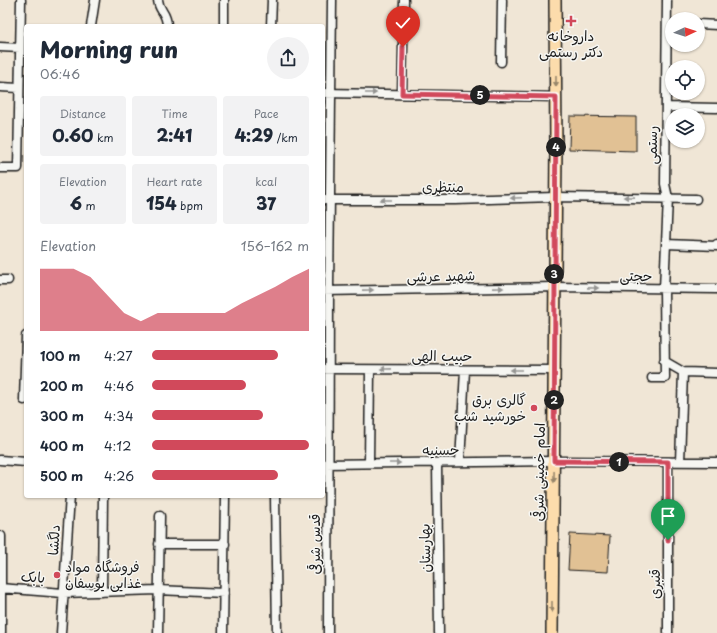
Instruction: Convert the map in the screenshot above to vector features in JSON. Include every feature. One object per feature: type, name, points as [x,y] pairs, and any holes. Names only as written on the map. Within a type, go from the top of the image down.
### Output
[{"type":"main road","name":"امام خمینی شرقی","points":[[552,633],[555,370],[555,0]]},
{"type":"street","points":[[0,168],[18,168],[19,88],[23,60],[20,48],[21,0]]},
{"type":"street","points":[[91,24],[95,0]]},
{"type":"street","points":[[158,0],[158,5],[167,18],[167,24]]},
{"type":"street","points":[[224,0],[224,24]]},
{"type":"street","points":[[271,24],[272,0]]},
{"type":"street","name":"قدس شرقی","points":[[328,633],[326,290],[327,200],[332,94],[332,0]]},
{"type":"street","points":[[402,94],[404,0]]},
{"type":"street","points":[[501,62],[502,0]]},
{"type":"street","name":"رستمی","points":[[667,0],[668,12]]},
{"type":"street","points":[[705,25],[717,26]]},
{"type":"street","points":[[0,47],[20,48]]},
{"type":"street","name":"رستمی","points":[[652,378],[665,378],[664,289],[668,198],[665,184],[668,52]]},
{"type":"street","points":[[0,87],[19,88]]},
{"type":"street","points":[[325,93],[556,97]]},
{"type":"street","points":[[666,107],[717,108]]},
{"type":"street","name":"منتظری","points":[[327,200],[456,200],[555,197],[696,199]]},
{"type":"street","points":[[666,244],[717,246],[717,244]]},
{"type":"street","name":"حجتی","points":[[554,287],[717,289]]},
{"type":"street","name":"شهید عرشی","points":[[326,290],[554,287]]},
{"type":"street","points":[[664,361],[682,372],[717,373]]},
{"type":"street","name":"حبیب الهی","points":[[326,369],[555,370]]},
{"type":"street","points":[[369,463],[370,370]]},
{"type":"street","points":[[460,462],[465,370]]},
{"type":"street","points":[[680,462],[682,372]]},
{"type":"street","points":[[0,460],[24,462]]},
{"type":"street","name":"حسنیه","points":[[326,464],[554,461],[717,462]]},
{"type":"street","name":"قنبری","points":[[668,462],[668,633]]},
{"type":"street","name":"بهارستان","points":[[437,463],[439,633]]},
{"type":"street","name":"دلگشا","points":[[62,633],[63,593],[70,498]]},
{"type":"street","points":[[102,592],[103,498]]},
{"type":"street","points":[[223,633],[225,498]]},
{"type":"street","points":[[275,498],[277,633]]},
{"type":"street","points":[[158,633],[160,516]]},
{"type":"street","points":[[1,536],[1,633]]},
{"type":"street","points":[[159,544],[225,544]]},
{"type":"street","name":"بابک","points":[[1,588],[63,593],[158,590],[224,593]]},
{"type":"building","points":[[570,116],[636,117],[636,151],[569,149]]},
{"type":"building","points":[[570,534],[610,536],[608,572],[568,570]]},
{"type":"place","name":"داروخانه دکتر رستمی","points":[[571,21]]},
{"type":"place","name":"گالری برق خورشید شب","points":[[534,408]]},
{"type":"place","name":"فروشگاه مواد غذایی یوسفان","points":[[57,575]]},
{"type":"route","points":[[403,47],[402,94],[556,97],[554,461],[668,462],[668,540]]}]
